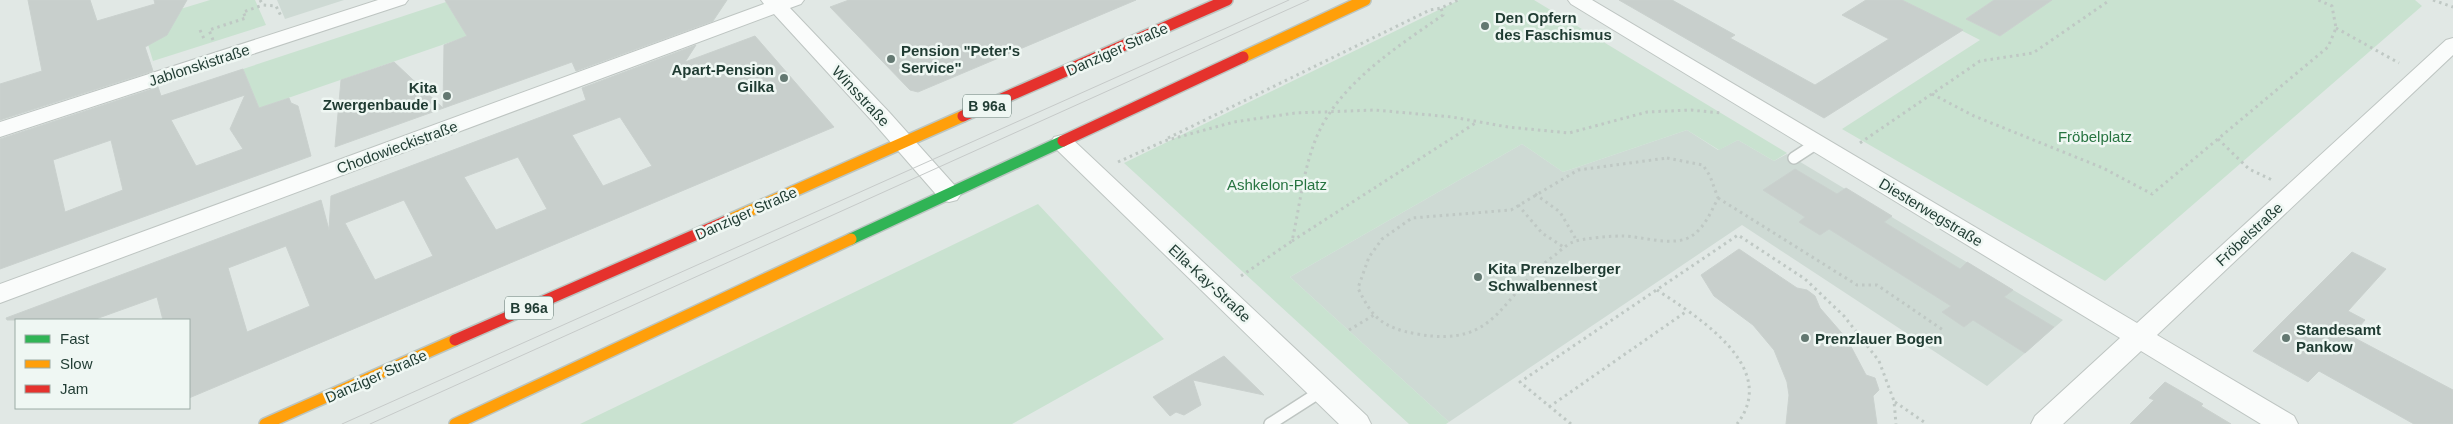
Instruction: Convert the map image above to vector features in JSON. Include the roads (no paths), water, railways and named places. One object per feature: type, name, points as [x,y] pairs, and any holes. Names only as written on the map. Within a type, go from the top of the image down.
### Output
[{"type":"main road","name":"Danziger Straße","points":[[265,424],[1226,0]]},
{"type":"main road","points":[[455,424],[474,420],[949,194],[1366,0]]},
{"type":"street","name":"Jablonskistraße","points":[[0,130],[398,0]]},
{"type":"street","name":"Diesterwegstraße","points":[[1578,0],[2284,424]]},
{"type":"street","name":"Winsstraße","points":[[780,2],[949,194]]},
{"type":"street","name":"Chodowieckistraße","points":[[0,294],[780,2]]},
{"type":"street","name":"Fröbelstraße","points":[[2045,424],[2453,44]]},
{"type":"street","name":"Ella-Kay-Straße","points":[[1062,142],[1358,424]]},
{"type":"lane","points":[[1794,158],[1817,143]]},
{"type":"lane","points":[[1270,424],[1323,390]]},
{"type":"tram line","points":[[342,424],[1289,0]]},
{"type":"tram line","points":[[370,424],[1309,0]]},
{"type":"place","name":"Den Opfern des Faschismus","points":[[1485,26]]},
{"type":"place","name":"Pension \"Peter's Service\"","points":[[891,59]]},
{"type":"place","name":"Apart-Pension Gilka","points":[[784,78]]},
{"type":"place","name":"Kita Zwergenbaude I","points":[[447,96]]},
{"type":"place","name":"Kita Prenzelberger Schwalbennest","points":[[1478,277]]},
{"type":"place","name":"Prenzlauer Bogen","points":[[1805,338]]},
{"type":"place","name":"Standesamt Pankow","points":[[2286,338]]},
{"type":"park label","name":"Fröbelplatz","points":[[2095,136]]},
{"type":"park label","name":"Ashkelon-Platz","points":[[1277,184]]}]
